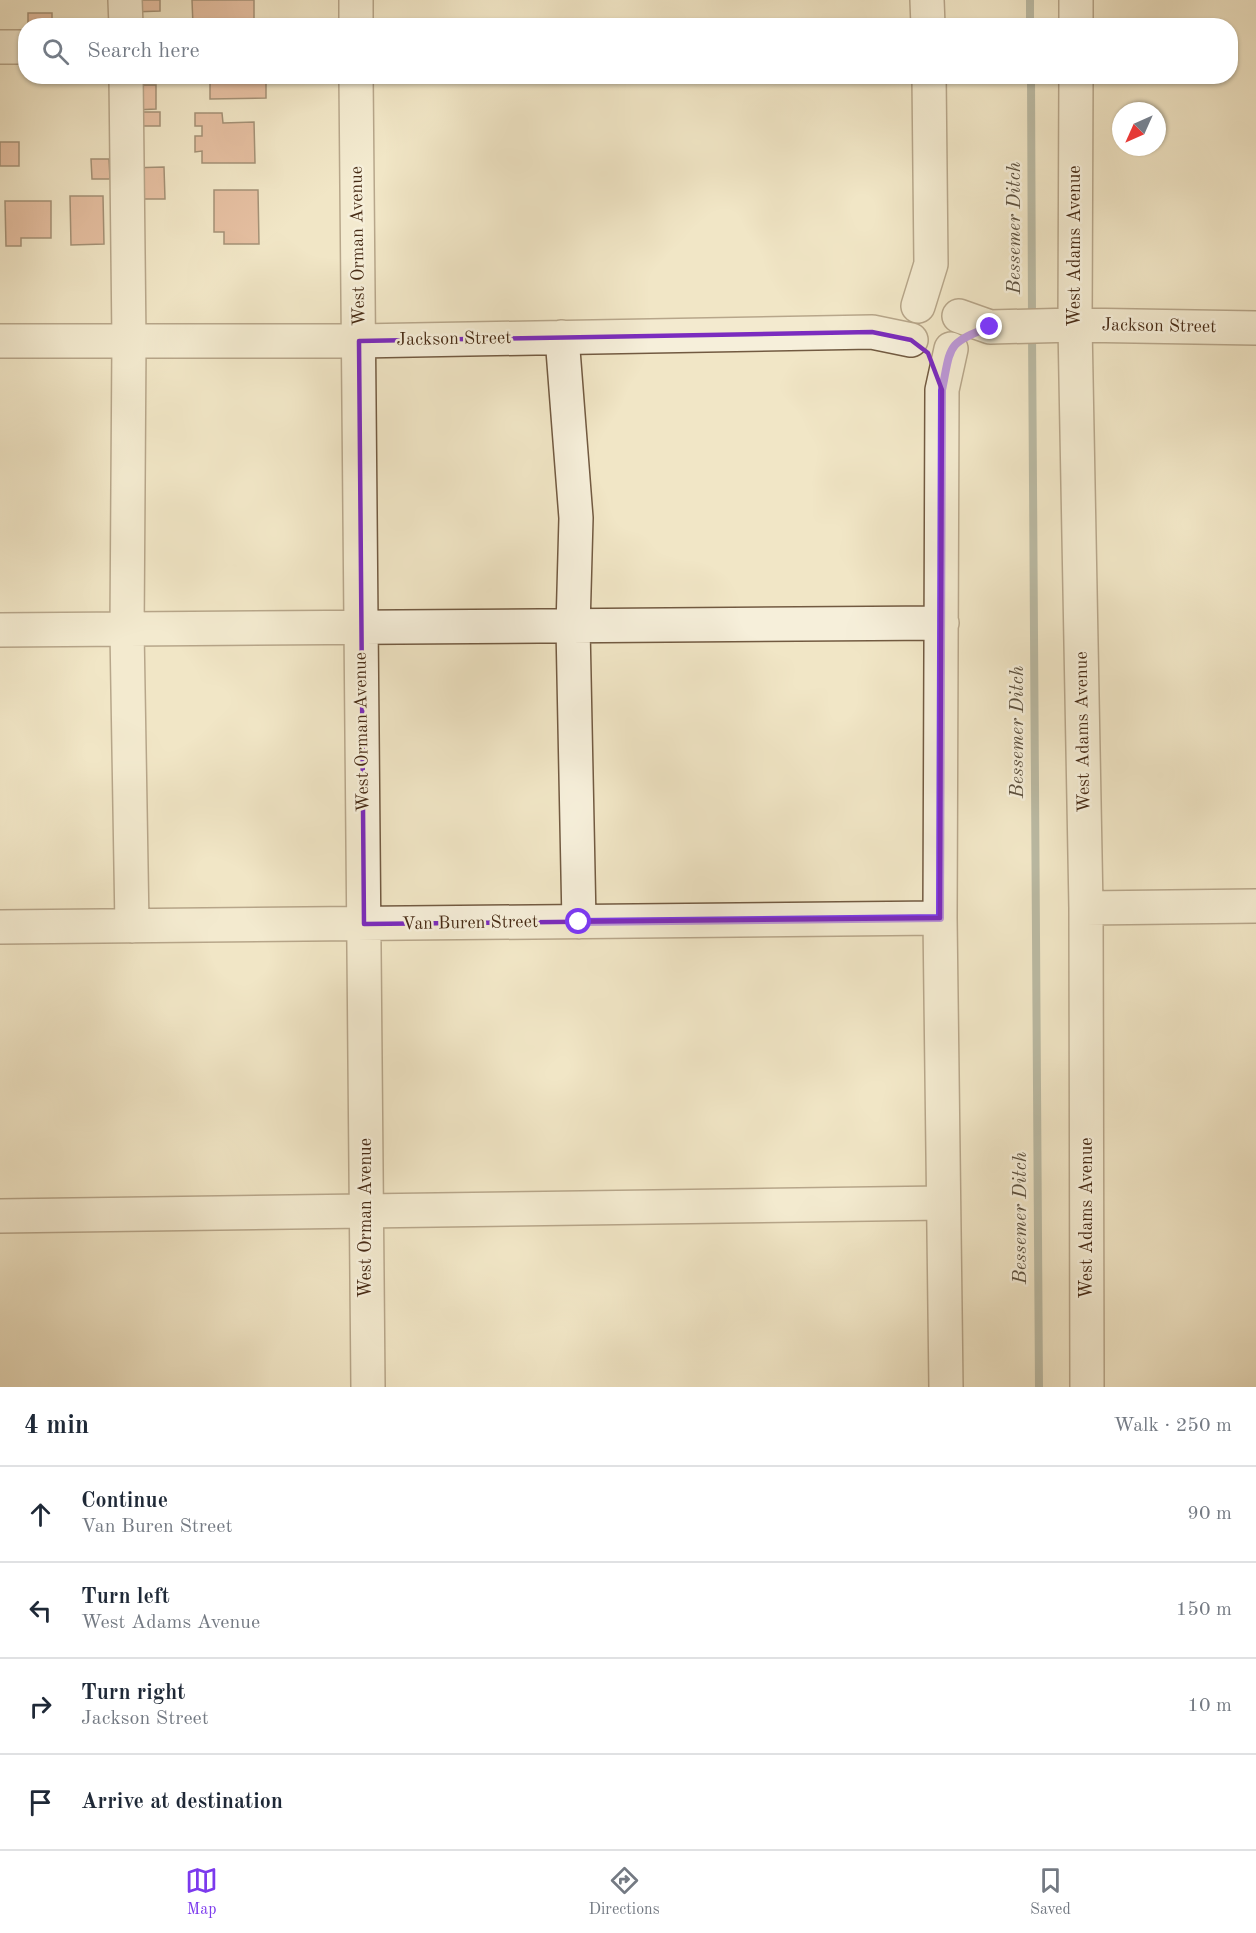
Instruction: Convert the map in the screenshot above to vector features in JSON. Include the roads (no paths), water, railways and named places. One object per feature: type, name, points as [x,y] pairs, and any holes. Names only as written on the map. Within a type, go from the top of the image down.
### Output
[{"type":"street","points":[[125,0],[126,18]]},
{"type":"street","points":[[356,0],[356,18]]},
{"type":"street","points":[[927,0],[928,18]]},
{"type":"street","points":[[1076,0],[1076,18]]},
{"type":"street","points":[[0,47],[18,47]]},
{"type":"street","points":[[126,84],[129,341],[127,630],[132,926]]},
{"type":"street","name":"West Orman Avenue","points":[[356,84],[368,1387]]},
{"type":"street","points":[[929,84],[930,264],[942,390],[940,918],[946,1387]]},
{"type":"street","name":"West Adams Avenue","points":[[1076,84],[1063,325],[1086,908],[1087,1387]]},
{"type":"street","name":"Jackson Street","points":[[0,341],[359,341],[872,332],[1063,325],[1256,328]]},
{"type":"street","points":[[562,337],[576,518],[573,627],[579,922]]},
{"type":"street","points":[[0,630],[942,623]]},
{"type":"street","points":[[1086,908],[1256,906]]},
{"type":"street","name":"Van Buren Street","points":[[0,927],[940,918]]},
{"type":"street","points":[[0,1216],[943,1203]]},
{"type":"waterway","name":"Bessemer Ditch","points":[[1030,0],[1030,18]]},
{"type":"waterway","name":"Bessemer Ditch","points":[[1031,84],[1032,318]]},
{"type":"waterway","name":"Bessemer Ditch","points":[[1032,333],[1039,1387]]}]
